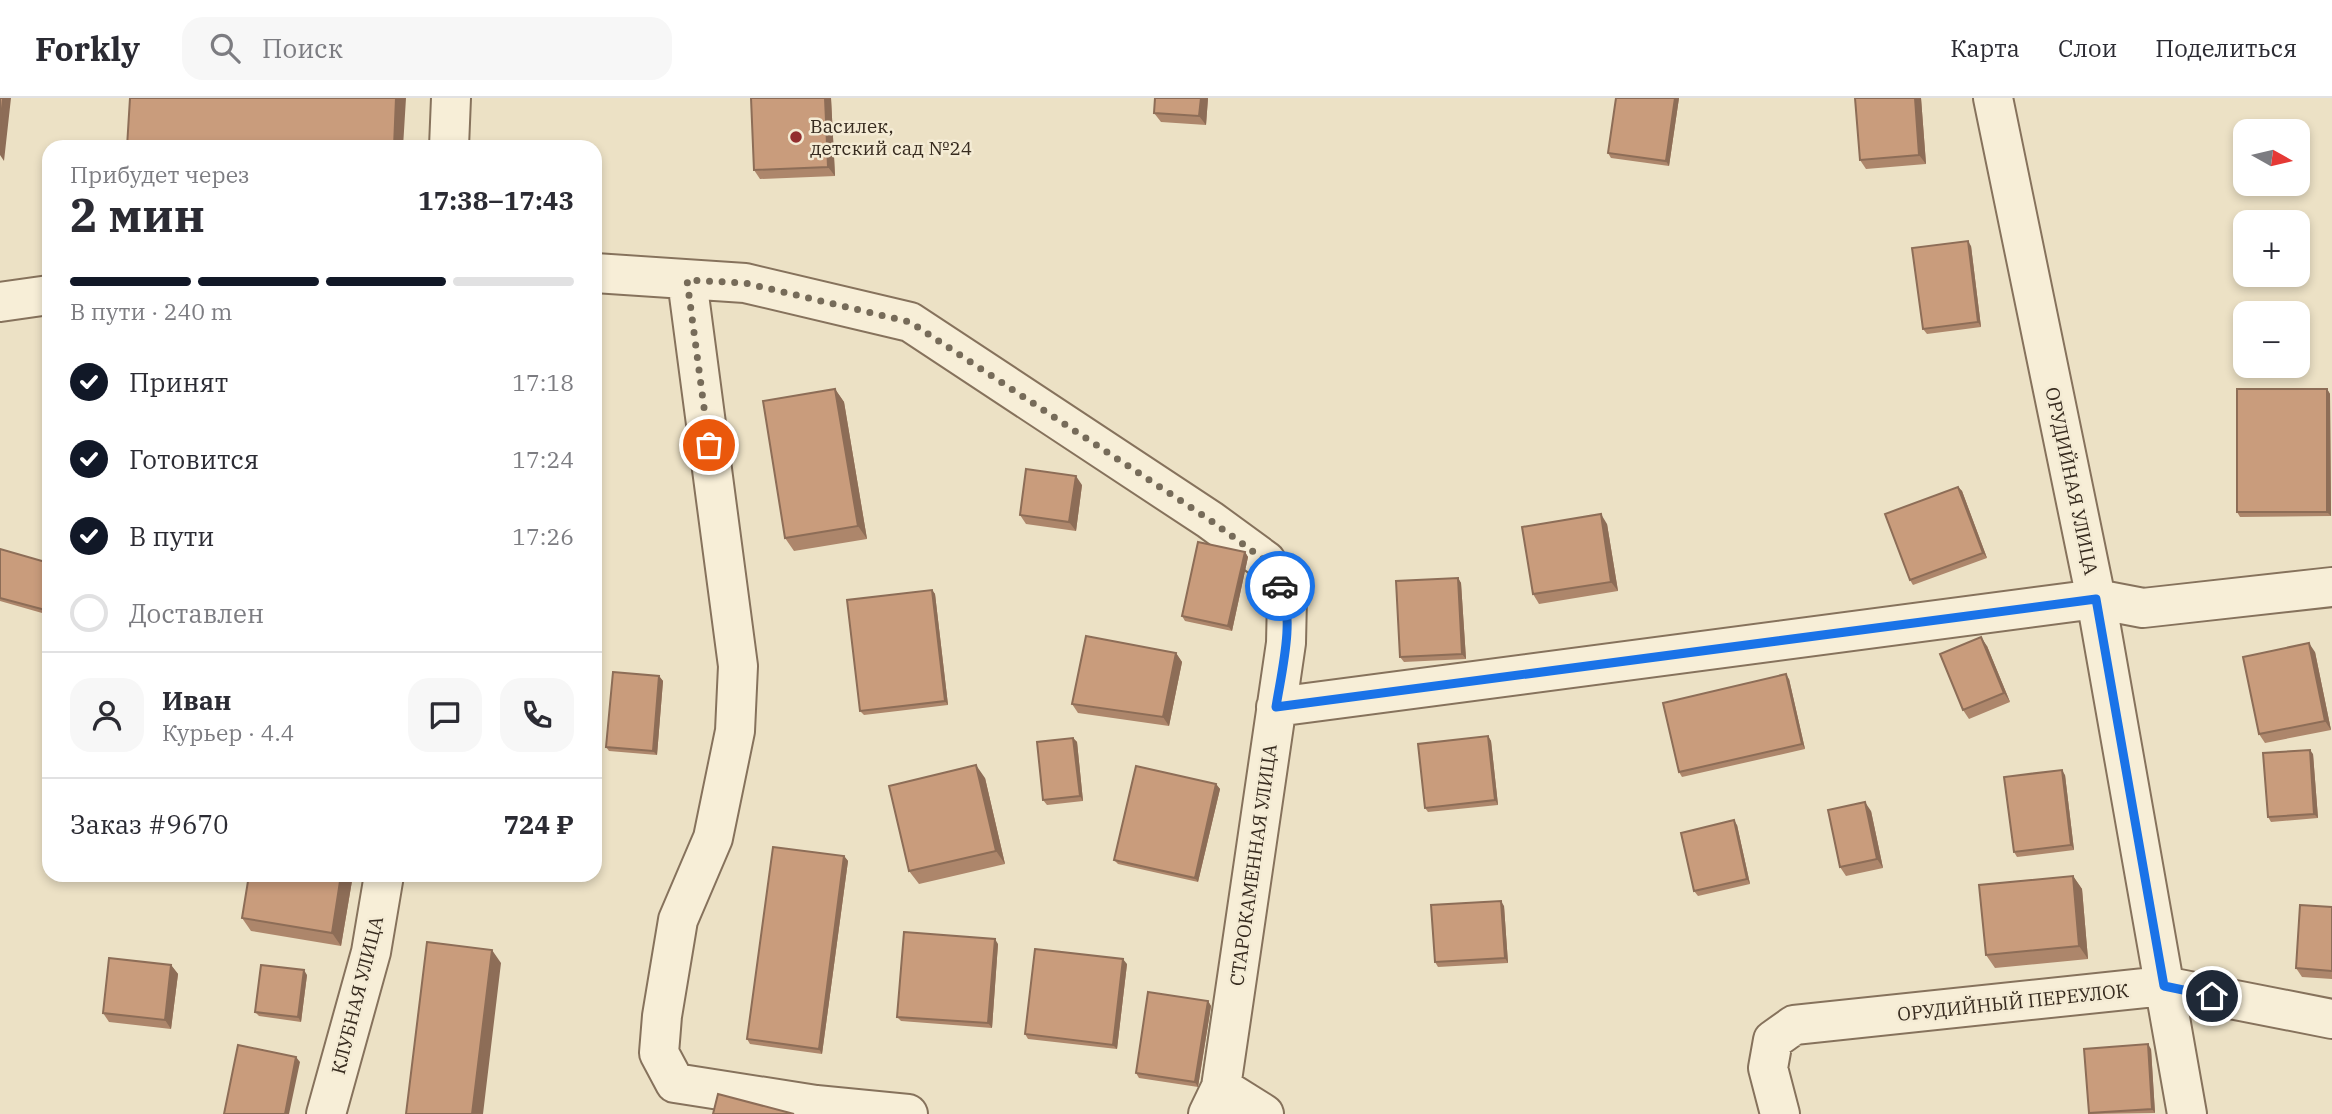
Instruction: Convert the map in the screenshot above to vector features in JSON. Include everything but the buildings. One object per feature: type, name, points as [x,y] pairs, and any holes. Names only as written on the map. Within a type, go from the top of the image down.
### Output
[{"type":"street","points":[[449,140],[451,98]]},
{"type":"street","name":"ОРУДИЙНАЯ УЛИЦА","points":[[1993,98],[2096,599],[2187,1114]]},
{"type":"street","name":"СТАРОКАМЕННАЯ УЛИЦА","points":[[602,273],[745,283],[910,322],[1210,520],[1266,561],[1287,598],[1286,643],[1215,1101]]},
{"type":"street","points":[[687,280],[738,666],[735,731],[713,838],[678,920],[662,1016],[659,1054],[675,1083],[816,1105],[908,1114]]},
{"type":"street","points":[[0,302],[42,296]]},
{"type":"street","points":[[1276,707],[2096,599],[2143,608],[2332,587]]},
{"type":"street","name":"КЛУБНАЯ УЛИЦА","points":[[326,1114],[371,952],[383,882]]},
{"type":"street","name":"ОРУДИЙНЫЙ ПЕРЕУЛОК","points":[[1780,1114],[1768,1068],[1769,1059],[1773,1040],[1794,1026],[2164,986],[2332,1019]]},
{"type":"street","points":[[1215,1101],[1264,1114]]},
{"type":"way so far","points":[[709,445],[687,280],[745,283],[910,322],[1210,520],[1266,561],[1280,586]]},
{"type":"place","name":"Василек, детский сад №24","points":[[796,137]]},
{"type":"route","points":[[1280,586],[1287,598],[1286,643],[1276,707],[2096,599],[2164,986],[2212,996]]}]
